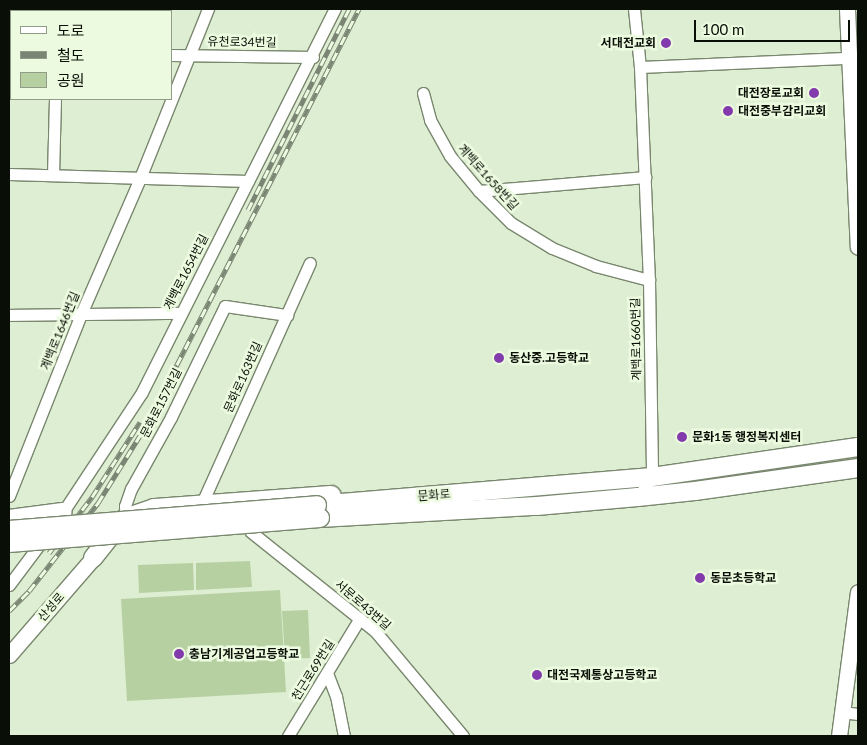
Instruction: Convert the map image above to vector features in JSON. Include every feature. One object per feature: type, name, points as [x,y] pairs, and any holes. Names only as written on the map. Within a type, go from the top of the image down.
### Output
[{"type":"main road","points":[[847,9],[856,132],[858,247]]},
{"type":"main road","name":"문화로","points":[[9,544],[319,511],[380,500],[652,477],[858,447]]},
{"type":"main road","name":"문화로","points":[[9,530],[319,511],[356,515],[537,506],[638,497],[858,468]]},
{"type":"main road","points":[[93,558],[125,518],[154,508],[202,503],[347,494],[380,500]]},
{"type":"main road","points":[[9,519],[63,512]]},
{"type":"main road","points":[[93,558],[117,542],[133,538],[339,525],[356,515]]},
{"type":"main road","points":[[9,544],[21,540],[44,539]]},
{"type":"main road","name":"산성로","points":[[9,655],[93,558]]},
{"type":"main road","points":[[839,736],[858,592]]},
{"type":"street","name":"계백로1646번길","points":[[172,98],[208,9]]},
{"type":"street","name":"계백로1654번길","points":[[9,585],[63,512],[142,392],[180,313],[313,56],[335,9]]},
{"type":"street","name":"계백로1660번길","points":[[634,9],[640,67],[649,280],[652,477]]},
{"type":"street","name":"유천로34번길","points":[[172,55],[313,56]]},
{"type":"street","points":[[640,67],[850,58]]},
{"type":"street","name":"계백로1658번길","points":[[423,93],[430,120],[450,156],[479,191],[511,223],[552,248],[596,266],[649,280]]},
{"type":"street","points":[[53,175],[55,100]]},
{"type":"street","name":"계백로1646번길","points":[[9,496],[81,314],[140,178],[171,100]]},
{"type":"street","points":[[9,174],[248,181]]},
{"type":"street","points":[[479,191],[645,177]]},
{"type":"street","name":"문화로163번길","points":[[202,503],[310,263]]},
{"type":"street","name":"문화로157번길","points":[[125,518],[125,506],[131,489],[171,417],[225,306],[252,308],[287,315]]},
{"type":"street","points":[[9,315],[180,313]]},
{"type":"street","points":[[638,497],[652,477]]},
{"type":"street","points":[[125,518],[133,538]]},
{"type":"street","name":"서문로43번길","points":[[251,532],[375,631],[464,736]]},
{"type":"street","name":"천근로69번길","points":[[288,736],[360,618]]},
{"type":"street","points":[[327,673],[336,696],[344,736]]},
{"type":"street","points":[[842,712],[858,714]]},
{"type":"green space","points":[[250,561],[252,587],[196,590],[196,563]]},
{"type":"green space","points":[[193,563],[194,590],[139,593],[138,565]]},
{"type":"green space","points":[[280,590],[286,692],[127,701],[121,599]]},
{"type":"green space","points":[[308,610],[310,658],[285,659],[282,611]]},
{"type":"railway","points":[[248,210],[349,9]]},
{"type":"railway","points":[[9,611],[29,591],[98,503],[144,429],[359,9]]},
{"type":"railway","points":[[49,553],[92,497],[140,422]]},
{"type":"place","name":"서대전교회","points":[[666,43]]},
{"type":"place","name":"대전장로교회","points":[[814,93]]},
{"type":"place","name":"대전중부감리교회","points":[[728,111]]},
{"type":"place","name":"동산중.고등학교","points":[[499,358]]},
{"type":"place","name":"문화1동 행정복지센터","points":[[682,437]]},
{"type":"place","name":"동문초등학교","points":[[700,578]]},
{"type":"place","name":"충남기계공업고등학교","points":[[179,654]]},
{"type":"place","name":"대전국제통상고등학교","points":[[537,675]]}]
